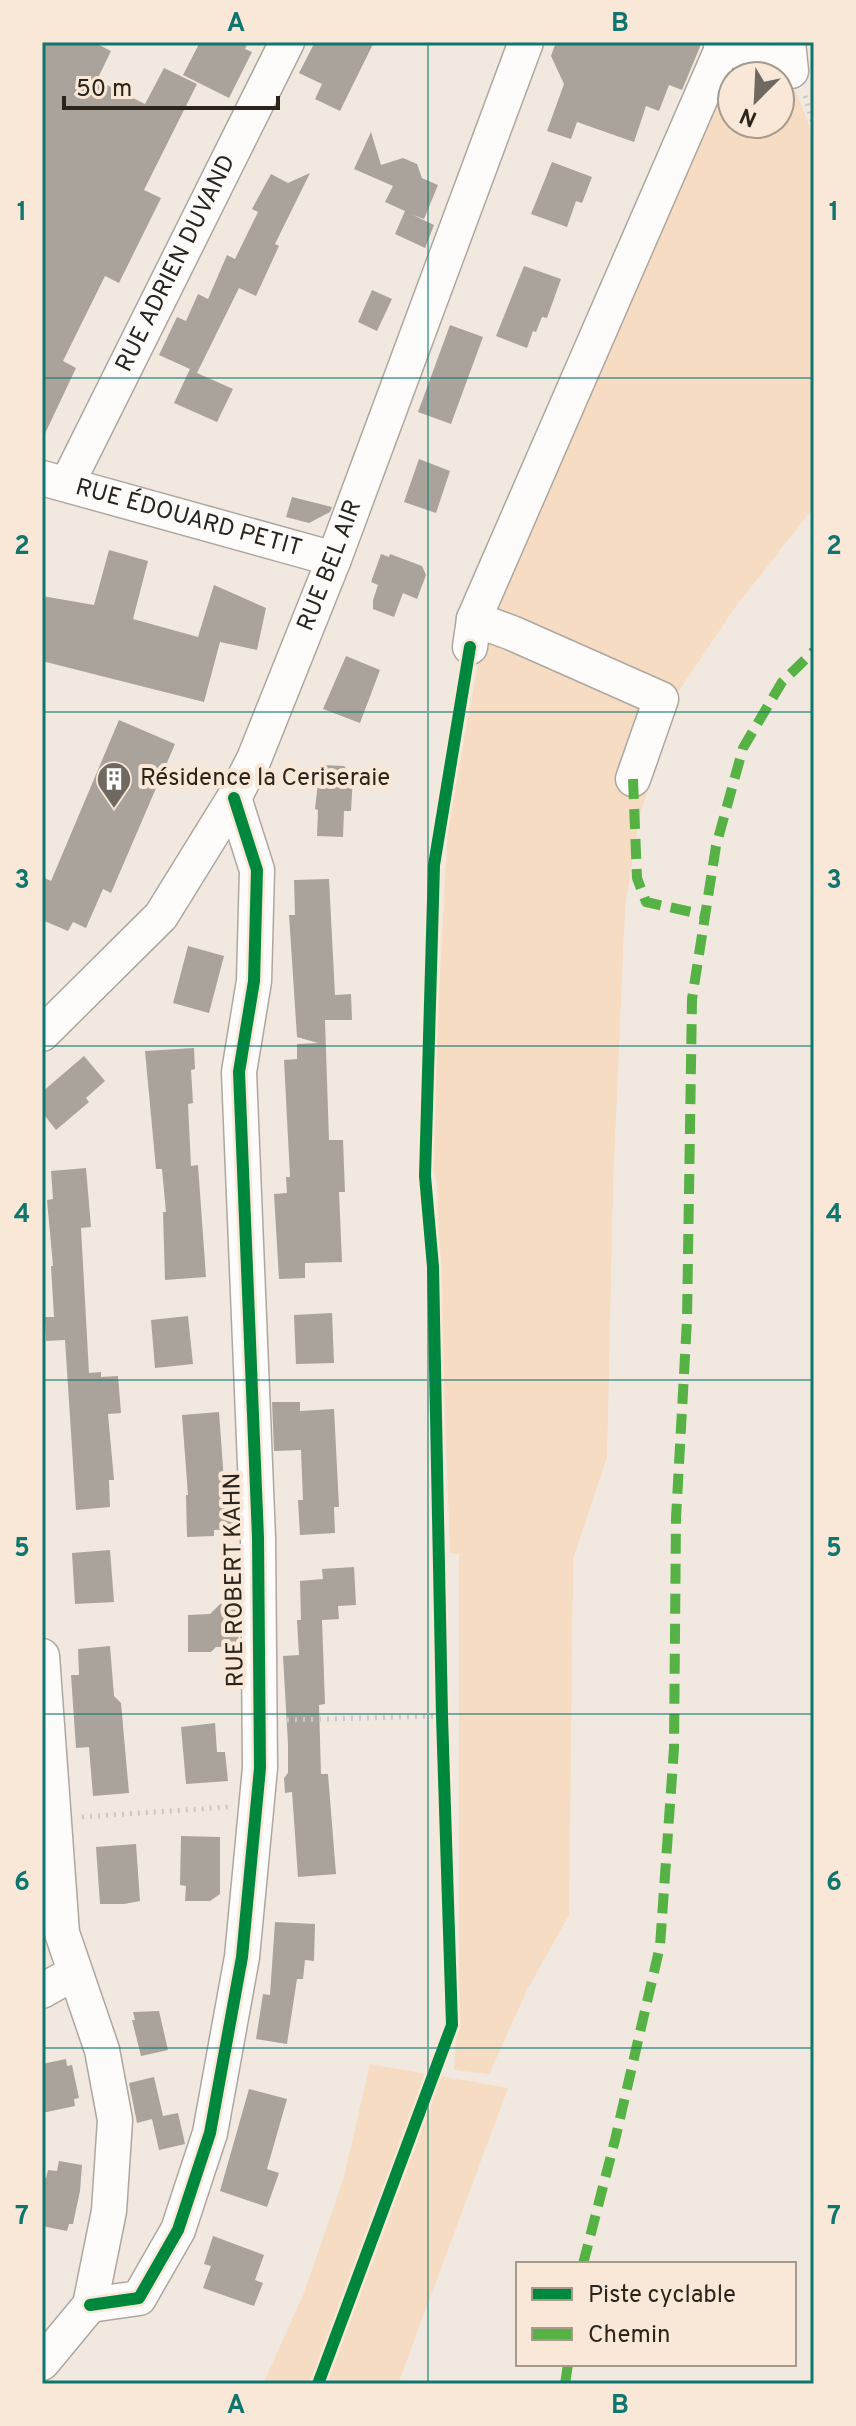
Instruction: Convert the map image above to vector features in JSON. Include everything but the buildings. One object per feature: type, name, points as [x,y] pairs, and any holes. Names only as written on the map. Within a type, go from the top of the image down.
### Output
[{"type":"street","name":"RUE ADRIEN DUVAND","points":[[54,481],[287,42]]},
{"type":"street","name":"RUE BEL AIR","points":[[42,1034],[161,916],[234,798],[254,759],[334,559],[526,42]]},
{"type":"street","points":[[633,779],[661,699],[512,633],[472,633],[723,44],[791,71],[788,42]]},
{"type":"street","name":"RUE ÉDOUARD PETIT","points":[[54,481],[334,559]]},
{"type":"street","name":"RUE ROBERT KAHN","points":[[90,2305],[139,2298],[178,2230],[212,2118],[242,1957],[257,1805],[260,1768],[258,1538],[239,1072],[254,981],[257,870],[234,798]]},
{"type":"street","points":[[42,2363],[90,2305],[109,2211],[115,2120],[102,2050],[62,1933],[43,1670]]},
{"type":"street","points":[[42,1991],[74,1973]]},
{"type":"path","points":[[260,1720],[442,1716]]},
{"type":"path","points":[[54,1819],[257,1805]]},
{"type":"shaded area","points":[[716,78],[716,140],[796,140],[796,92],[814,144],[814,507],[736,606],[678,692],[639,818],[625,908],[613,1185],[607,1457],[573,1559],[569,1915],[528,1988],[489,2074],[454,2070],[459,1988],[459,1554],[450,1553],[437,1182],[430,1160],[448,828],[487,614]]},
{"type":"shaded area","points":[[370,2064],[508,2088],[398,2384],[263,2384],[304,2293],[344,2177]]},
{"type":"marked path","points":[[584,2262],[660,1946],[674,1748],[676,1518],[687,1320],[692,999],[716,846],[743,748],[782,682],[814,651]]},
{"type":"marked path","points":[[633,779],[637,878],[646,902],[705,915]]},
{"type":"marked path","points":[[565,2384],[568,2366]]},
{"type":"cycle path","points":[[318,2384],[452,2025],[433,1267],[425,1176],[434,865],[470,647]]},
{"type":"cycle path","points":[[90,2305],[139,2298],[178,2230],[210,2133],[242,1957],[260,1768],[258,1538],[239,1072],[254,981],[257,870],[234,798]]},
{"type":"place","name":"Résidence la Ceriseraie","points":[[114,810]]}]
